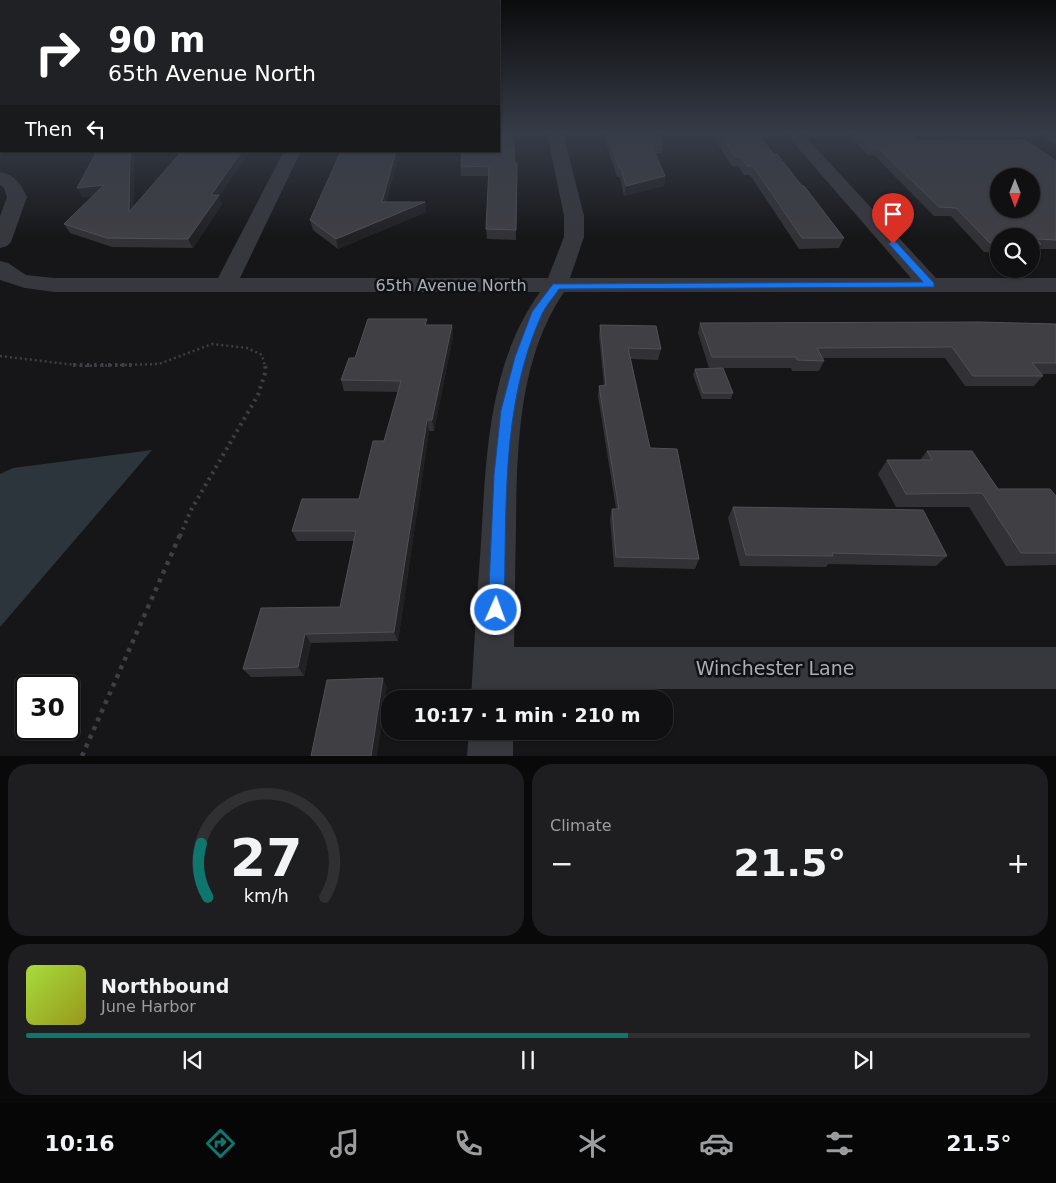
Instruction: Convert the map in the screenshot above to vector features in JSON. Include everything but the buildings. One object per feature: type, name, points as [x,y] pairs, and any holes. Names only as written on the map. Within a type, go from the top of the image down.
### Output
[{"type":"street","points":[[226,284],[284,168]]},
{"type":"street","points":[[493,683],[501,475],[506,410],[521,357],[538,312],[556,286],[574,237],[574,216],[563,168]]},
{"type":"street","points":[[825,168],[930,285]]},
{"type":"street","points":[[0,177],[12,185],[17,197],[0,242]]},
{"type":"street","name":"65th Avenue North","points":[[0,268],[4,274],[26,282],[54,285],[1056,285]]},
{"type":"street","name":"Winchester Lane","points":[[493,683],[1056,668]]},
{"type":"street","points":[[490,756],[491,740]]},
{"type":"path","points":[[0,356],[84,366],[159,364],[212,344],[247,348],[262,355],[266,370],[258,395],[191,510],[82,756]]},
{"type":"shaded area","points":[[152,450],[0,627],[0,474],[13,468]]},
{"type":"route","points":[[496,610],[501,475],[506,410],[521,357],[538,312],[556,286],[930,285],[893,244]]}]
